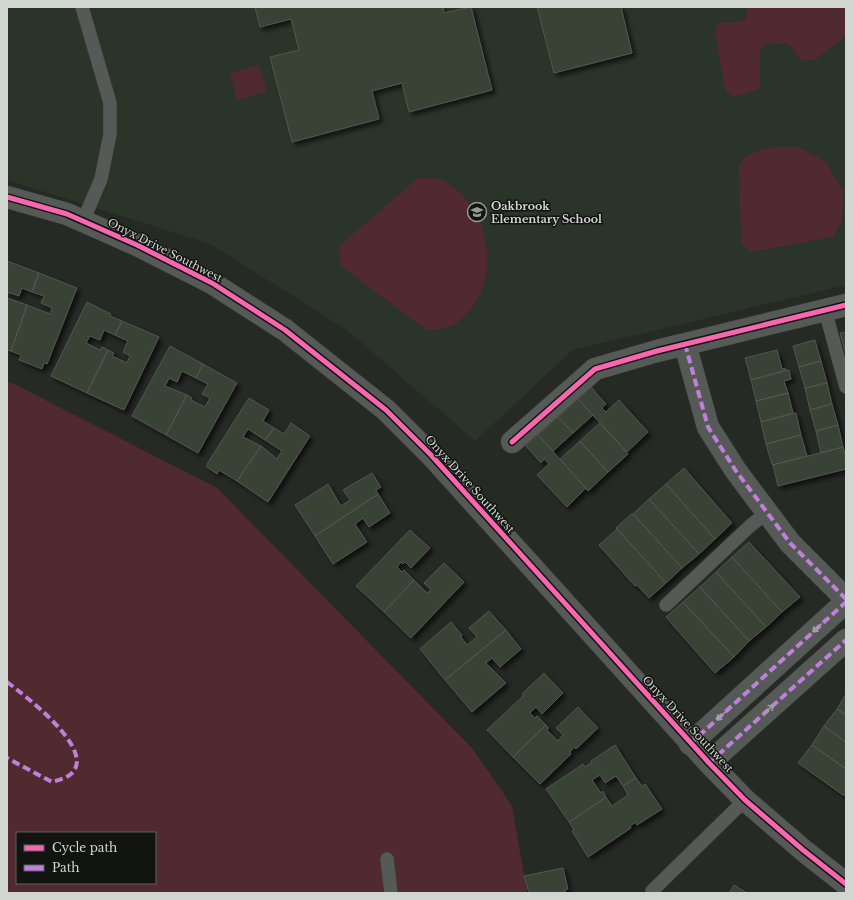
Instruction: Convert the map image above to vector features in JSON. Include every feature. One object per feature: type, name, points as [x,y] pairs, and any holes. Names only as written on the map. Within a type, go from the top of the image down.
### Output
[{"type":"street","name":"Onyx Drive Southwest","points":[[7,197],[67,214],[137,245],[212,283],[285,330],[386,410],[431,455],[690,744],[745,800],[803,850],[846,884]]},
{"type":"street","points":[[512,442],[595,369],[686,344],[846,305]]},
{"type":"street","points":[[686,344],[708,427],[736,471],[766,513],[790,543],[846,601],[690,744]]},
{"type":"street","points":[[709,763],[846,640]]},
{"type":"lane","points":[[82,7],[110,103],[110,134],[101,179],[83,221]]},
{"type":"lane","points":[[825,310],[846,387]]},
{"type":"lane","points":[[666,605],[750,526],[766,513]]},
{"type":"lane","points":[[652,891],[745,800]]},
{"type":"lane","points":[[387,859],[391,893]]},
{"type":"shaded area","name":"Oakbrook Elementary School","points":[[7,7],[846,7],[846,285],[573,350],[475,441],[347,330],[210,244],[7,180]]},
{"type":"shaded area","points":[[748,7],[846,7],[846,36],[816,59],[809,60],[800,59],[787,43],[766,44],[760,51],[760,87],[757,90],[734,97],[725,89],[715,32],[718,24],[725,22],[739,22],[746,19]]},
{"type":"shaded area","points":[[259,65],[267,91],[237,100],[230,73]]},
{"type":"shaded area","points":[[772,147],[799,147],[826,162],[843,191],[842,221],[833,237],[751,252],[741,243],[739,165],[748,154]]},
{"type":"shaded area","points":[[418,178],[440,179],[458,191],[471,205],[480,223],[486,242],[487,261],[485,281],[478,299],[456,324],[447,328],[428,331],[341,266],[339,246]]},
{"type":"shaded area","points":[[7,382],[14,384],[217,488],[472,748],[512,806],[527,893],[7,893]]},
{"type":"building","points":[[255,7],[443,7],[444,13],[471,7],[492,90],[409,112],[402,83],[372,91],[379,119],[292,142],[270,57],[299,50],[291,19],[260,27]]},
{"type":"building","points":[[537,7],[621,7],[632,53],[554,73]]},
{"type":"building","points":[[7,261],[39,273],[32,292],[22,288],[19,296],[7,292]]},
{"type":"building","points":[[39,273],[77,288],[47,364],[44,363],[42,369],[19,360],[21,355],[11,351],[27,305],[50,314],[52,308],[41,303],[44,296],[32,292]]},
{"type":"building","points":[[7,298],[27,305],[11,351],[7,350]]},
{"type":"building","points":[[87,302],[111,314],[110,316],[122,321],[115,335],[104,330],[100,340],[90,336],[86,343],[100,350],[102,347],[108,350],[87,393],[51,376]]},
{"type":"building","points":[[122,321],[159,337],[124,410],[87,393],[108,350],[114,353],[112,356],[127,363],[130,356],[123,352],[128,341],[115,335]]},
{"type":"building","points":[[846,332],[846,355],[840,333]]},
{"type":"building","points":[[815,340],[821,361],[799,367],[793,346]]},
{"type":"building","points":[[170,346],[203,364],[196,378],[182,371],[177,382],[169,378],[165,386],[187,395],[166,435],[132,416]]},
{"type":"building","points":[[777,350],[782,369],[785,368],[786,370],[751,380],[745,358]]},
{"type":"building","points":[[821,361],[827,383],[805,388],[799,367]]},
{"type":"building","points":[[203,364],[237,383],[198,453],[166,435],[187,395],[192,398],[191,400],[205,407],[210,398],[202,394],[208,384],[196,378]]},
{"type":"building","points":[[789,370],[791,379],[784,381],[788,393],[756,401],[751,380]]},
{"type":"building","points":[[827,383],[832,404],[810,410],[805,388]]},
{"type":"building","points":[[591,387],[606,404],[602,408],[606,412],[619,400],[648,432],[627,452],[578,399]]},
{"type":"building","points":[[788,393],[793,413],[761,422],[756,401]]},
{"type":"building","points":[[249,398],[269,410],[263,421],[274,428],[265,440],[248,429],[243,437],[261,446],[237,481],[219,470],[217,474],[207,467],[207,464]]},
{"type":"building","points":[[578,399],[593,415],[573,433],[558,417]]},
{"type":"building","points":[[832,404],[838,425],[816,431],[810,410]]},
{"type":"building","points":[[796,413],[801,435],[766,444],[761,422]]},
{"type":"building","points":[[558,417],[573,433],[553,451],[538,435]]},
{"type":"building","points":[[291,423],[310,436],[268,502],[237,481],[261,446],[277,459],[282,451],[265,440],[274,428],[284,434]]},
{"type":"building","points":[[600,423],[628,454],[608,472],[580,441]]},
{"type":"building","points":[[838,425],[843,447],[821,453],[816,431]]},
{"type":"building","points":[[538,435],[586,488],[567,507],[537,475],[549,464],[544,459],[541,463],[526,446]]},
{"type":"building","points":[[801,435],[807,456],[772,465],[766,444]]},
{"type":"building","points":[[580,441],[608,472],[588,491],[560,459]]},
{"type":"building","points":[[843,447],[846,458],[846,469],[778,486],[773,465]]},
{"type":"building","points":[[684,468],[732,523],[715,539],[666,484]]},
{"type":"building","points":[[372,473],[381,487],[376,490],[378,494],[315,536],[295,505],[328,484],[341,506],[350,500],[343,490]]},
{"type":"building","points":[[666,484],[715,539],[699,554],[649,499]]},
{"type":"building","points":[[378,494],[390,513],[369,527],[363,518],[355,524],[367,542],[333,564],[315,536]]},
{"type":"building","points":[[649,499],[699,554],[682,568],[633,514]]},
{"type":"building","points":[[631,514],[633,514],[682,568],[666,583],[616,528]]},
{"type":"building","points":[[617,529],[666,583],[649,598],[637,585],[635,586],[599,545]]},
{"type":"building","points":[[410,530],[430,548],[411,568],[405,562],[403,564],[401,562],[397,567],[402,572],[404,570],[414,580],[384,612],[356,586]]},
{"type":"building","points":[[749,542],[800,597],[782,612],[732,557]]},
{"type":"building","points":[[732,557],[782,612],[766,627],[716,572]]},
{"type":"building","points":[[444,563],[464,582],[411,638],[384,612],[414,580],[427,593],[431,590],[424,583]]},
{"type":"building","points":[[716,572],[766,627],[749,641],[700,587]]},
{"type":"building","points":[[700,587],[749,641],[734,657],[683,602]]},
{"type":"building","points":[[683,602],[734,657],[715,673],[666,617]]},
{"type":"building","points":[[489,611],[506,630],[445,680],[420,649],[451,622],[462,635],[461,637],[467,645],[477,637],[469,628]]},
{"type":"building","points":[[506,630],[521,649],[500,667],[492,658],[486,663],[506,683],[472,712],[445,680]]},
{"type":"building","points":[[544,673],[563,693],[542,714],[536,707],[530,713],[535,718],[537,716],[546,725],[513,757],[487,730],[524,695],[522,694]]},
{"type":"building","points":[[846,694],[846,715],[837,709]]},
{"type":"building","points":[[578,707],[598,728],[576,749],[574,747],[570,752],[571,754],[540,784],[513,757],[546,725],[549,728],[547,730],[558,741],[563,735],[556,728]]},
{"type":"building","points":[[837,709],[846,715],[846,742],[824,726]]},
{"type":"building","points":[[824,726],[846,742],[846,769],[812,745]]},
{"type":"building","points":[[615,745],[636,778],[623,786],[616,776],[605,783],[600,775],[592,780],[601,793],[603,791],[606,797],[569,822],[546,789],[583,764],[585,767],[592,762],[591,761]]},
{"type":"building","points":[[812,745],[846,769],[846,795],[843,795],[798,763]]},
{"type":"building","points":[[636,778],[642,786],[645,784],[662,809],[637,825],[636,822],[630,826],[631,828],[588,857],[572,831],[574,830],[569,822],[606,797],[612,806],[628,795],[623,786]]},
{"type":"building","points":[[563,868],[568,889],[565,890],[566,893],[530,893],[524,876]]},
{"type":"building","points":[[734,885],[747,893],[729,893]]},
{"type":"marked path","points":[[685,344],[708,427],[736,471],[790,543],[846,599]]},
{"type":"marked path","points":[[690,744],[846,602]]},
{"type":"marked path","points":[[709,763],[846,640]]},
{"type":"marked path","points":[[7,682],[28,698],[55,723],[74,750],[77,763],[70,775],[52,782],[7,758]]},
{"type":"cycle path","points":[[7,197],[67,214],[137,245],[212,283],[285,330],[386,410],[431,455],[709,763],[745,800],[803,850],[846,884]]},
{"type":"cycle path","points":[[512,442],[595,369],[657,351],[846,305]]},
{"type":"place","name":"Oakbrook Elementary School","points":[[477,212]]}]
